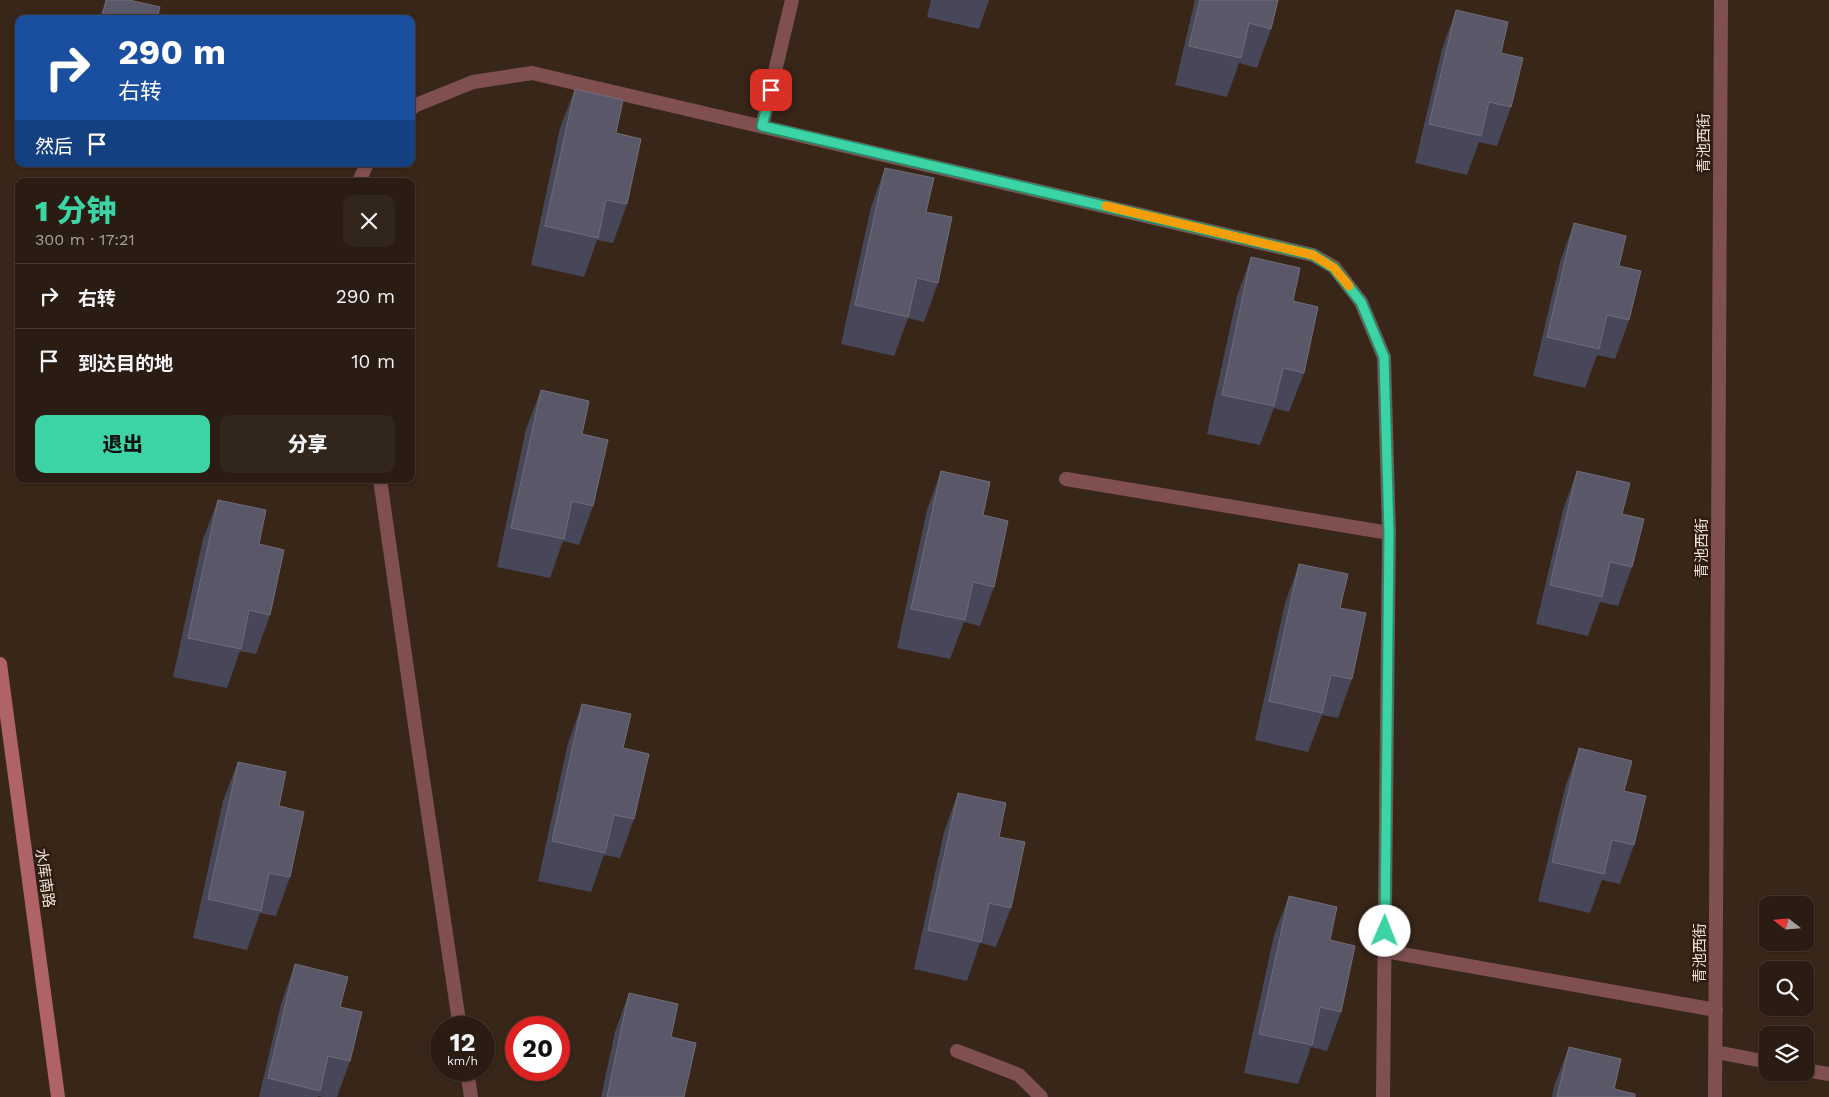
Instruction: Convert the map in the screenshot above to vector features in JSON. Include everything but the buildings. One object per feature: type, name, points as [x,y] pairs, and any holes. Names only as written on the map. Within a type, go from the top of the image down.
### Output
[{"type":"main road","name":"水库南路","points":[[0,664],[58,1097]]},
{"type":"street","points":[[762,126],[792,0]]},
{"type":"street","name":"青池西街","points":[[1715,1097],[1721,0]]},
{"type":"street","points":[[415,106],[472,82],[532,73],[1313,255],[1334,268],[1361,302],[1384,357],[1389,533],[1383,1097]]},
{"type":"street","points":[[1066,479],[1389,533]]},
{"type":"street","points":[[381,483],[458,1016]]},
{"type":"street","points":[[1385,951],[1716,1010]]},
{"type":"street","points":[[956,1051],[1019,1075],[1041,1097]]},
{"type":"street","points":[[1716,1052],[1759,1060]]},
{"type":"street","points":[[1814,1072],[1829,1074]]},
{"type":"street","points":[[469,1081],[471,1097]]},
{"type":"slow traffic","points":[[1106,206],[1313,255],[1334,268],[1349,286]]},
{"type":"route","points":[[771,90],[762,126],[1313,255],[1334,268],[1361,302],[1384,357],[1389,533],[1385,931]]}]
